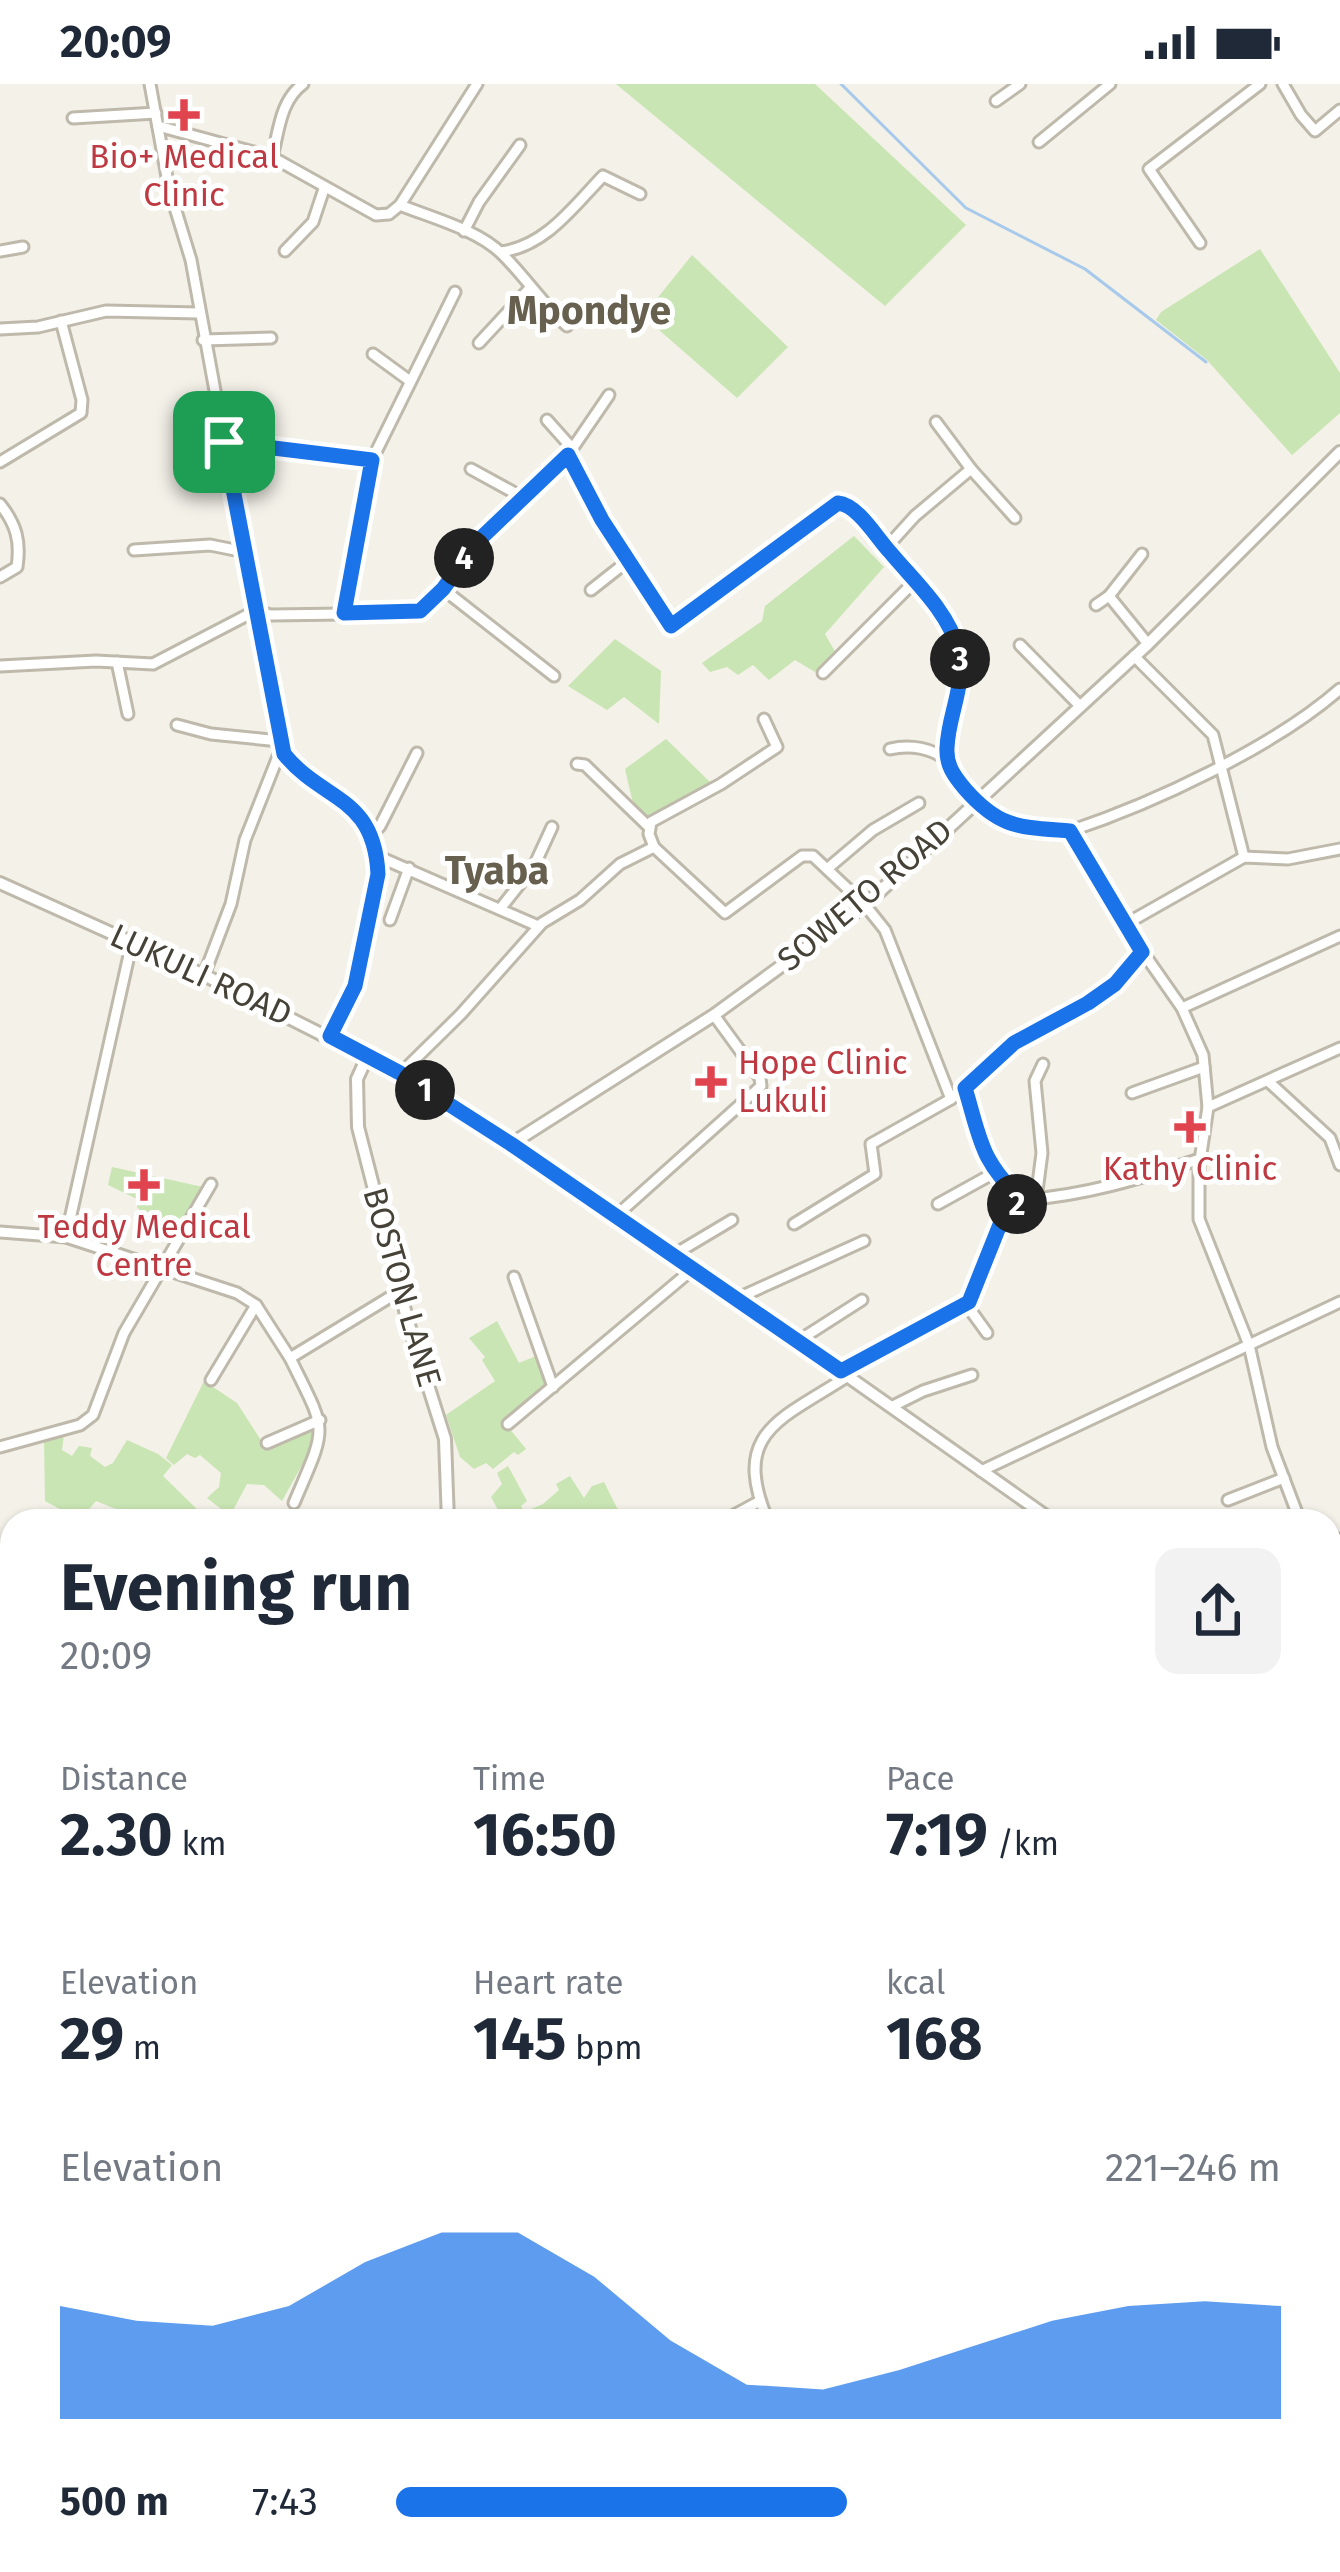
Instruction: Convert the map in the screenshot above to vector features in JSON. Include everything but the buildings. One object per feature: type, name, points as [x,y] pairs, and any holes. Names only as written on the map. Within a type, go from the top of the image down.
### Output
[{"type":"street","points":[[150,84],[169,188],[191,260],[280,745],[288,761],[353,808],[377,856],[378,874],[355,986],[330,1036]]},
{"type":"street","points":[[272,157],[285,104],[303,84]]},
{"type":"street","points":[[158,126],[272,157],[376,215],[389,214],[400,205],[477,84]]},
{"type":"street","points":[[996,101],[1020,84]]},
{"type":"street","points":[[1039,142],[1110,84]]},
{"type":"street","points":[[1200,243],[1149,170],[1260,84]]},
{"type":"street","points":[[1283,84],[1301,116],[1316,131],[1340,110]]},
{"type":"street","points":[[74,118],[156,113]]},
{"type":"street","points":[[464,231],[520,145]]},
{"type":"street","points":[[501,252],[542,236],[579,205],[603,176],[640,194]]},
{"type":"street","points":[[285,251],[313,222],[324,189]]},
{"type":"street","points":[[400,205],[501,252],[529,289],[567,326]]},
{"type":"street","points":[[0,251],[23,247]]},
{"type":"street","points":[[478,343],[529,289]]},
{"type":"street","points":[[344,613],[372,460],[455,292]]},
{"type":"street","points":[[0,328],[38,327],[106,311],[199,313]]},
{"type":"street","points":[[0,462],[81,412],[61,321]]},
{"type":"street","points":[[203,340],[272,338]]},
{"type":"street","points":[[373,354],[410,381]]},
{"type":"street","points":[[0,666],[153,664],[255,611],[272,616],[417,614],[443,589],[479,540],[570,452],[609,395]]},
{"type":"street","points":[[548,420],[671,626],[838,503],[851,507],[942,613],[958,653],[960,684],[946,749],[951,772],[988,814],[1016,827],[1070,831],[1163,795],[1301,721],[1340,689]]},
{"type":"street","points":[[936,422],[1015,518]]},
{"type":"street","points":[[224,442],[372,460]]},
{"type":"street","name":"SOWETO ROAD","points":[[511,1144],[714,1015],[865,904],[1148,644],[1340,452]]},
{"type":"street","points":[[471,469],[524,498]]},
{"type":"street","points":[[886,548],[915,516],[971,469]]},
{"type":"street","points":[[0,504],[17,530],[19,558],[17,566],[0,578]]},
{"type":"street","points":[[134,550],[210,545],[245,552]]},
{"type":"street","points":[[1096,605],[1109,596],[1142,554]]},
{"type":"street","points":[[591,590],[629,560]]},
{"type":"street","points":[[823,673],[915,581]]},
{"type":"street","points":[[443,589],[554,676]]},
{"type":"street","points":[[1109,596],[1148,644]]},
{"type":"street","points":[[1020,645],[1081,706]]},
{"type":"street","points":[[1134,656],[1213,735],[1244,857]]},
{"type":"street","points":[[117,662],[128,714]]},
{"type":"street","points":[[649,827],[777,747],[764,719]]},
{"type":"street","points":[[177,725],[280,745]]},
{"type":"street","points":[[204,975],[280,745]]},
{"type":"street","points":[[890,749],[926,750],[948,761]]},
{"type":"street","points":[[370,836],[380,826],[417,753]]},
{"type":"street","points":[[577,764],[585,765],[649,827],[654,847],[720,913],[730,911],[802,856],[813,856],[865,904],[885,930],[951,1099]]},
{"type":"street","points":[[826,869],[873,830],[919,803]]},
{"type":"street","points":[[500,909],[534,866],[552,827]]},
{"type":"street","points":[[1070,831],[1124,925],[1182,1008],[1204,1067],[1208,1107],[1199,1219],[1249,1345],[1270,1443],[1296,1509]]},
{"type":"street","points":[[400,1073],[538,926],[580,900],[608,872],[654,847]]},
{"type":"street","points":[[1124,925],[1244,857],[1288,859],[1340,848]]},
{"type":"street","points":[[377,856],[538,926]]},
{"type":"street","points":[[391,920],[409,868]]},
{"type":"street","name":"LUKULI ROAD","points":[[0,883],[204,975],[400,1073],[675,1254],[1033,1509]]},
{"type":"street","points":[[1182,1008],[1340,936]]},
{"type":"street","points":[[66,1237],[132,942]]},
{"type":"street","points":[[794,1224],[875,1174],[871,1144],[951,1099],[1014,1043],[1115,984],[1142,952]]},
{"type":"street","points":[[617,1215],[761,1086],[714,1015]]},
{"type":"street","points":[[1208,1107],[1340,1048]]},
{"type":"street","name":"BOSTON LANE","points":[[368,1055],[357,1079],[358,1127],[400,1291],[446,1439],[448,1509]]},
{"type":"street","points":[[1036,1199],[1042,1133],[1035,1082],[1042,1064]]},
{"type":"street","points":[[1132,1093],[1204,1067]]},
{"type":"street","points":[[1269,1082],[1328,1136],[1340,1165]]},
{"type":"street","points":[[965,1088],[994,1173],[1022,1200]]},
{"type":"street","points":[[1328,1136],[1340,1128]]},
{"type":"street","points":[[763,1509],[752,1464],[759,1442],[844,1373],[966,1304],[1001,1222],[1022,1200],[1123,1184],[1201,1160]]},
{"type":"street","points":[[938,1204],[994,1173]]},
{"type":"street","points":[[0,1447],[80,1425],[93,1415],[124,1333],[212,1184]]},
{"type":"street","points":[[675,1254],[732,1220]]},
{"type":"street","points":[[0,1232],[66,1237],[161,1266],[256,1305],[290,1358],[320,1420],[322,1438],[294,1503]]},
{"type":"street","points":[[738,1298],[864,1241]]},
{"type":"street","points":[[508,1424],[694,1268]]},
{"type":"street","points":[[514,1277],[553,1387]]},
{"type":"street","points":[[290,1358],[400,1291]]},
{"type":"street","points":[[798,1341],[862,1300]]},
{"type":"street","points":[[981,1471],[1340,1302]]},
{"type":"street","points":[[966,1304],[988,1333]]},
{"type":"street","points":[[211,1380],[256,1305]]},
{"type":"street","points":[[891,1407],[972,1375]]},
{"type":"street","points":[[267,1443],[320,1420]]},
{"type":"street","points":[[1228,1500],[1284,1478]]},
{"type":"street","points":[[745,1509],[760,1501]]},
{"type":"green space","points":[[616,84],[815,84],[966,225],[885,306]]},
{"type":"green space","points":[[1260,249],[1340,373],[1340,413],[1292,455],[1207,360],[1156,320],[1161,312]]},
{"type":"green space","points":[[692,255],[788,347],[737,398],[643,316]]},
{"type":"green space","points":[[854,536],[884,567],[825,634],[837,655],[815,672],[795,660],[769,680],[753,665],[738,675],[727,667],[710,672],[702,663],[762,621],[765,606]]},
{"type":"green space","points":[[615,639],[661,671],[659,724],[624,697],[607,710],[568,686]]},
{"type":"green space","points":[[666,739],[713,785],[646,823],[632,799],[625,769]]},
{"type":"green space","points":[[112,1167],[203,1187],[170,1242],[137,1207],[137,1199],[108,1185]]},
{"type":"green space","points":[[497,1321],[519,1363],[536,1356],[548,1389],[505,1423],[526,1449],[518,1455],[514,1452],[493,1469],[486,1463],[474,1469],[460,1457],[446,1415],[495,1381],[482,1360],[485,1357],[469,1338]]},
{"type":"green space","points":[[204,1381],[237,1403],[266,1448],[314,1430],[317,1438],[282,1501],[264,1485],[247,1484],[234,1509],[221,1509],[207,1498],[219,1487],[221,1473],[200,1455],[187,1454],[174,1465],[166,1458]]},
{"type":"green space","points":[[64,1434],[62,1450],[72,1456],[79,1446],[92,1448],[90,1456],[105,1467],[113,1463],[127,1440],[158,1454],[172,1465],[163,1476],[197,1509],[116,1509],[96,1501],[89,1509],[60,1509],[45,1501],[44,1438]]},
{"type":"green space","points":[[508,1466],[527,1501],[522,1509],[498,1509],[491,1497],[502,1484],[497,1473]]},
{"type":"green space","points":[[570,1476],[584,1498],[592,1486],[604,1482],[617,1508],[531,1509],[543,1504],[559,1490],[556,1484]]},
{"type":"waterway","points":[[841,84],[966,208],[1085,269],[1206,362]]},
{"type":"place","name":"Bio+ Medical Clinic","points":[[184,115]]},
{"type":"place","name":"Hope Clinic Lukuli","points":[[711,1082]]},
{"type":"place","name":"Kathy Clinic","points":[[1190,1127]]},
{"type":"place","name":"Teddy Medical Centre","points":[[144,1185]]},
{"type":"district","name":"Mpondye","points":[[589,311]]},
{"type":"district","name":"Tyaba","points":[[497,871]]},
{"type":"route","points":[[224,442],[372,460],[344,613],[417,614],[443,589],[479,540],[568,455],[602,520],[671,626],[838,503],[851,507],[942,613],[956,643],[961,668],[946,749],[951,772],[998,820],[1016,827],[1070,831],[1142,952],[1115,984],[1014,1043],[965,1088],[994,1173],[1022,1200],[1001,1222],[969,1302],[841,1371],[511,1144],[400,1073],[330,1036],[355,986],[378,874],[377,856],[353,808],[288,761],[280,745],[224,442]]}]
